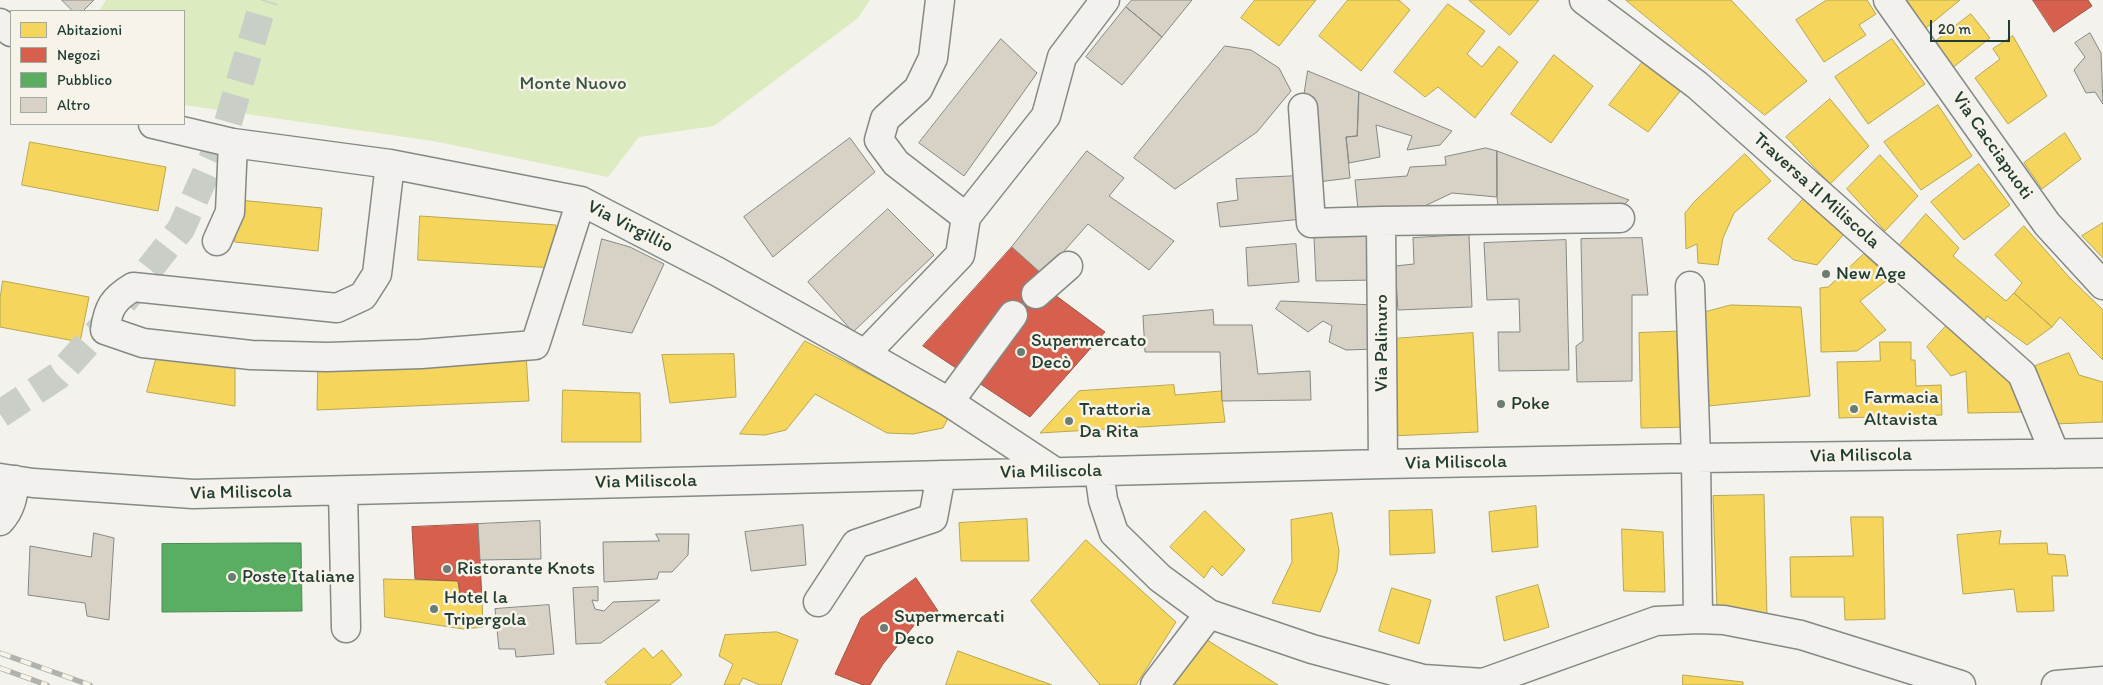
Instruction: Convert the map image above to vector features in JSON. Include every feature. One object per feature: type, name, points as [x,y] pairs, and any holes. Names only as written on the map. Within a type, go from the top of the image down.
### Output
[{"type":"street","points":[[920,0],[939,10],[933,58],[918,89],[885,119],[879,140],[896,163],[966,217]]},
{"type":"street","points":[[865,354],[960,255],[966,217],[1046,116],[1062,57],[1105,0]]},
{"type":"street","name":"Traversa II Miliscola","points":[[1584,0],[1698,85],[2022,374],[2056,454]]},
{"type":"street","name":"Via Cacciapuoti","points":[[1888,0],[2047,224],[2103,285]]},
{"type":"street","points":[[0,23],[10,31]]},
{"type":"street","points":[[1303,108],[1311,223],[1620,218]]},
{"type":"street","name":"Via Virgillio","points":[[157,125],[233,143],[390,164],[581,201],[718,272],[949,402],[1055,472]]},
{"type":"street","points":[[217,241],[230,212],[233,143]]},
{"type":"street","points":[[390,164],[377,274],[363,296],[337,308],[133,287],[118,295],[107,315],[105,330],[143,342],[251,355],[327,357],[421,354],[535,345],[581,201]]},
{"type":"street","name":"Via Palinuro","points":[[1381,221],[1383,464]]},
{"type":"street","points":[[1036,294],[1068,266]]},
{"type":"street","points":[[1690,286],[1696,458],[1698,618]]},
{"type":"street","points":[[949,402],[1013,314]]},
{"type":"street","name":"Via Miliscola","points":[[7,479],[193,494],[1099,470],[1696,458],[2103,453]]},
{"type":"street","points":[[1099,470],[1102,500],[1114,533],[1160,578],[1209,614],[1312,649],[1423,679],[1483,683],[1656,621],[1698,618],[1724,620],[1801,635],[1961,685]]},
{"type":"street","points":[[818,602],[856,544],[933,518],[941,475]]},
{"type":"street","points":[[0,521],[10,505],[7,479]]},
{"type":"street","points":[[343,491],[346,628]]},
{"type":"street","points":[[1155,685],[1209,614]]},
{"type":"street","points":[[2056,685],[2103,681]]},
{"type":"green space","name":"Monte Nuovo","points":[[106,0],[870,0],[858,18],[714,126],[639,137],[608,177],[433,141],[185,105],[185,10],[100,10]]},
{"type":"building: Abitazioni","points":[[1255,0],[1316,0],[1279,46],[1241,18]]},
{"type":"building: Abitazioni","points":[[1348,0],[1399,0],[1410,10],[1361,71],[1319,36]]},
{"type":"building: Abitazioni","points":[[1469,0],[1539,0],[1510,35]]},
{"type":"building: Abitazioni","points":[[1626,0],[1731,0],[1807,81],[1765,115]]},
{"type":"building: Abitazioni","points":[[1827,0],[1867,0],[1876,14],[1859,25],[1866,35],[1824,62],[1796,20]]},
{"type":"building: Abitazioni","points":[[1907,0],[1960,0],[1926,28]]},
{"type":"building: Abitazioni","points":[[1448,4],[1485,31],[1467,54],[1482,67],[1499,46],[1518,62],[1475,118],[1438,87],[1425,97],[1394,72]]},
{"type":"building: Abitazioni","points":[[1971,14],[1990,38],[1951,69],[1936,41]]},
{"type":"building: Abitazioni","points":[[2013,36],[2047,96],[2008,124],[1975,78],[2000,59],[1993,49]]},
{"type":"building: Abitazioni","points":[[1892,39],[1925,84],[1868,124],[1835,77]]},
{"type":"building: Abitazioni","points":[[1554,55],[1593,86],[1551,143],[1511,114]]},
{"type":"building: Abitazioni","points":[[1645,59],[1681,90],[1648,132],[1609,105]]},
{"type":"building: Abitazioni","points":[[1830,99],[1869,146],[1830,184],[1786,137]]},
{"type":"building: Abitazioni","points":[[1938,105],[1972,156],[1921,190],[1884,142]]},
{"type":"building: Abitazioni","points":[[2065,133],[2081,159],[2042,189],[2024,163]]},
{"type":"building: Abitazioni","points":[[30,142],[166,167],[158,211],[22,185]]},
{"type":"building: Abitazioni","points":[[1745,154],[1771,181],[1734,213],[1723,238],[1718,265],[1698,263],[1697,244],[1686,249],[1685,213],[1694,202]]},
{"type":"building: Abitazioni","points":[[1880,155],[1918,196],[1885,231],[1847,189]]},
{"type":"building: Abitazioni","points":[[1979,164],[2010,205],[1964,240],[1931,202]]},
{"type":"building: Abitazioni","points":[[1805,197],[1844,234],[1817,265],[1794,260],[1768,239]]},
{"type":"building: Abitazioni","points":[[239,200],[322,208],[318,251],[235,242]]},
{"type":"building: Abitazioni","points":[[1926,214],[1959,248],[1953,256],[2006,301],[2014,293],[2052,327],[2027,345],[1987,316],[1980,328],[1898,247]]},
{"type":"building: Abitazioni","points":[[420,216],[556,225],[555,268],[418,260]]},
{"type":"building: Abitazioni","points":[[2103,223],[2103,258],[2082,236]]},
{"type":"building: Abitazioni","points":[[2024,226],[2069,277],[2103,310],[2103,360],[2060,317],[2052,327],[2014,293],[2022,283],[1995,255]]},
{"type":"building: Abitazioni","points":[[1864,254],[1890,278],[1860,301],[1886,330],[1857,351],[1821,352],[1820,288],[1828,287]]},
{"type":"building: Abitazioni","points":[[3,281],[89,297],[80,342],[0,327],[0,299]]},
{"type":"building: Abitazioni","points":[[1731,305],[1801,307],[1810,396],[1708,406],[1698,314]]},
{"type":"building: Abitazioni","points":[[1947,325],[2000,366],[2027,412],[1968,413],[1966,371],[1951,376],[1927,347]]},
{"type":"building: Abitazioni","points":[[1691,331],[1693,427],[1641,428],[1639,333]]},
{"type":"building: Abitazioni","points":[[1473,333],[1478,432],[1391,436],[1392,339]]},
{"type":"building: Abitazioni","points":[[805,341],[949,416],[943,428],[913,434],[887,433],[815,394],[786,430],[765,435],[740,434]]},
{"type":"building: Abitazioni","points":[[1880,342],[1911,342],[1911,360],[1915,360],[1916,386],[1941,385],[1942,415],[1839,418],[1837,362],[1880,361]]},
{"type":"building: Abitazioni","points":[[159,348],[235,363],[235,406],[147,392]]},
{"type":"building: Abitazioni","points":[[2069,353],[2079,375],[2103,382],[2103,422],[2055,424],[2030,368]]},
{"type":"building: Abitazioni","points":[[734,354],[736,397],[670,403],[662,355]]},
{"type":"building: Abitazioni","points":[[526,355],[529,401],[317,410],[318,361]]},
{"type":"building: Abitazioni","points":[[1174,385],[1175,395],[1221,391],[1225,422],[1040,433],[1079,391]]},
{"type":"building: Abitazioni","points":[[563,390],[640,393],[641,442],[562,442]]},
{"type":"building: Abitazioni","points":[[1764,495],[1767,616],[1717,610],[1713,496]]},
{"type":"building: Abitazioni","points":[[1536,506],[1538,547],[1492,552],[1489,512]]},
{"type":"building: Abitazioni","points":[[1432,510],[1435,553],[1390,555],[1389,511]]},
{"type":"building: Abitazioni","points":[[1205,511],[1245,550],[1222,576],[1212,566],[1204,578],[1170,547]]},
{"type":"building: Abitazioni","points":[[1332,513],[1339,551],[1337,571],[1320,612],[1272,603],[1292,562],[1291,520]]},
{"type":"building: Abitazioni","points":[[1851,517],[1883,517],[1885,619],[1845,620],[1844,597],[1791,597],[1790,557],[1853,556]]},
{"type":"building: Abitazioni","points":[[1027,519],[1029,561],[961,561],[959,523]]},
{"type":"building: Abitazioni","points":[[1622,529],[1663,532],[1665,592],[1624,591]]},
{"type":"building: Abitazioni","points":[[2001,531],[1999,544],[2047,543],[2048,554],[2065,555],[2068,576],[2052,576],[2054,611],[2017,612],[2014,589],[1963,594],[1957,535]]},
{"type":"building: Abitazioni","points":[[1086,540],[1176,622],[1136,685],[1100,685],[1031,601]]},
{"type":"building: Abitazioni","name":"Hotel la Tripergola","points":[[384,579],[458,581],[461,600],[482,599],[483,627],[463,629],[385,617]]},
{"type":"building: Abitazioni","points":[[1538,585],[1549,627],[1504,641],[1496,597]]},
{"type":"building: Abitazioni","points":[[1392,588],[1431,600],[1419,644],[1379,631]]},
{"type":"building: Abitazioni","points":[[777,632],[798,640],[781,685],[760,685],[743,678],[739,685],[724,685],[733,664],[719,656],[725,635]]},
{"type":"building: Abitazioni","points":[[1204,638],[1278,685],[1177,685],[1172,682]]},
{"type":"building: Abitazioni","points":[[644,648],[653,658],[662,650],[682,675],[670,685],[608,685],[605,682]]},
{"type":"building: Abitazioni","points":[[958,651],[1052,685],[946,685]]},
{"type":"building: Abitazioni","points":[[1683,675],[1743,682],[1743,685],[1683,685]]},
{"type":"building: Negozi","points":[[2033,0],[2088,0],[2092,6],[2054,32]]},
{"type":"building: Negozi","points":[[1012,247],[1043,275],[1030,289],[1047,303],[1055,295],[1105,332],[1030,417],[976,381],[1007,308],[956,368],[923,346]]},
{"type":"building: Negozi","name":"Ristorante Knots","points":[[478,524],[482,599],[461,600],[458,581],[415,579],[412,527]]},
{"type":"building: Negozi","name":"Supermercati Deco","points":[[916,578],[938,611],[916,623],[883,664],[870,685],[863,685],[835,674],[861,618]]},
{"type":"building: Pubblico","name":"Poste Italiane","points":[[301,543],[302,611],[162,612],[162,544]]},
{"type":"building: Altro","points":[[62,0],[94,0],[84,10],[72,10]]},
{"type":"building: Altro","points":[[1132,0],[1192,0],[1162,37],[1126,7]]},
{"type":"building: Altro","points":[[1126,7],[1162,37],[1122,85],[1086,57]]},
{"type":"building: Altro","points":[[2090,33],[2101,53],[2103,104],[2095,92],[2086,93],[2074,70],[2085,57],[2075,43]]},
{"type":"building: Altro","points":[[1001,39],[1037,73],[964,176],[919,143]]},
{"type":"building: Altro","points":[[1225,46],[1251,50],[1279,68],[1291,91],[1257,132],[1175,189],[1134,158]]},
{"type":"building: Altro","points":[[1308,71],[1359,92],[1357,136],[1346,137],[1350,178],[1318,182],[1303,101]]},
{"type":"building: Altro","points":[[1359,92],[1452,131],[1440,145],[1407,150],[1412,136],[1376,125],[1380,157],[1349,163],[1346,137],[1357,136]]},
{"type":"building: Altro","points":[[850,138],[875,172],[773,257],[744,217]]},
{"type":"building: Altro","points":[[1486,148],[1497,151],[1497,197],[1452,193],[1410,213],[1358,210],[1355,180],[1407,176],[1410,167],[1446,165],[1445,157]]},
{"type":"building: Altro","points":[[1087,151],[1124,178],[1109,196],[1174,241],[1149,270],[1088,224],[1043,275],[1012,247]]},
{"type":"building: Altro","points":[[1497,151],[1629,200],[1619,209],[1499,216]]},
{"type":"building: Altro","points":[[1298,176],[1303,219],[1220,227],[1217,203],[1238,200],[1236,179]]},
{"type":"building: Altro","points":[[888,209],[934,255],[853,332],[808,282]]},
{"type":"building: Altro","points":[[1372,235],[1375,280],[1316,281],[1314,237]]},
{"type":"building: Altro","points":[[1469,235],[1472,307],[1398,310],[1395,266],[1414,264],[1413,238]]},
{"type":"building: Altro","points":[[1642,238],[1648,295],[1632,295],[1632,381],[1577,382],[1576,346],[1583,341],[1581,239]]},
{"type":"building: Altro","points":[[602,239],[630,247],[664,264],[632,333],[583,325]]},
{"type":"building: Altro","points":[[1566,240],[1569,370],[1499,371],[1498,332],[1520,332],[1519,299],[1487,300],[1484,243]]},
{"type":"building: Altro","points":[[1296,244],[1299,282],[1248,286],[1246,248]]},
{"type":"building: Altro","points":[[1281,301],[1375,305],[1376,349],[1346,350],[1329,342],[1332,326],[1323,321],[1308,332],[1276,309]]},
{"type":"building: Altro","points":[[1213,310],[1214,325],[1252,325],[1258,374],[1310,371],[1311,400],[1222,401],[1220,352],[1145,352],[1143,316]]},
{"type":"building: Altro","points":[[540,521],[541,559],[480,560],[478,524]]},
{"type":"building: Altro","points":[[803,525],[806,565],[751,571],[745,532]]},
{"type":"building: Altro","points":[[94,533],[114,538],[109,620],[87,616],[85,603],[28,595],[30,546],[91,557]]},
{"type":"building: Altro","points":[[656,534],[689,534],[688,555],[672,572],[659,572],[657,579],[604,582],[603,542],[659,541]]},
{"type":"building: Altro","points":[[598,587],[598,601],[592,600],[595,609],[604,611],[613,602],[660,600],[601,643],[576,644],[573,588]]},
{"type":"building: Altro","points":[[549,605],[554,654],[516,657],[515,649],[499,649],[495,609]]},
{"type":"tunnel","points":[[0,414],[58,376],[113,315],[181,229],[227,126],[264,0]]},
{"type":"railway","points":[[0,653],[90,685]]},
{"type":"railway","points":[[0,668],[47,685]]},
{"type":"place","name":"New Age","points":[[1826,274]]},
{"type":"place","name":"Supermercato Decò","points":[[1021,352]]},
{"type":"place","name":"Poke","points":[[1501,404]]},
{"type":"place","name":"Farmacia Altavista","points":[[1854,409]]},
{"type":"place","name":"Trattoria Da Rita","points":[[1069,421]]},
{"type":"place","name":"Ristorante Knots","points":[[447,569]]},
{"type":"place","name":"Poste Italiane","points":[[232,577]]},
{"type":"place","name":"Hotel la Tripergola","points":[[434,609]]},
{"type":"place","name":"Supermercati Deco","points":[[884,628]]}]
